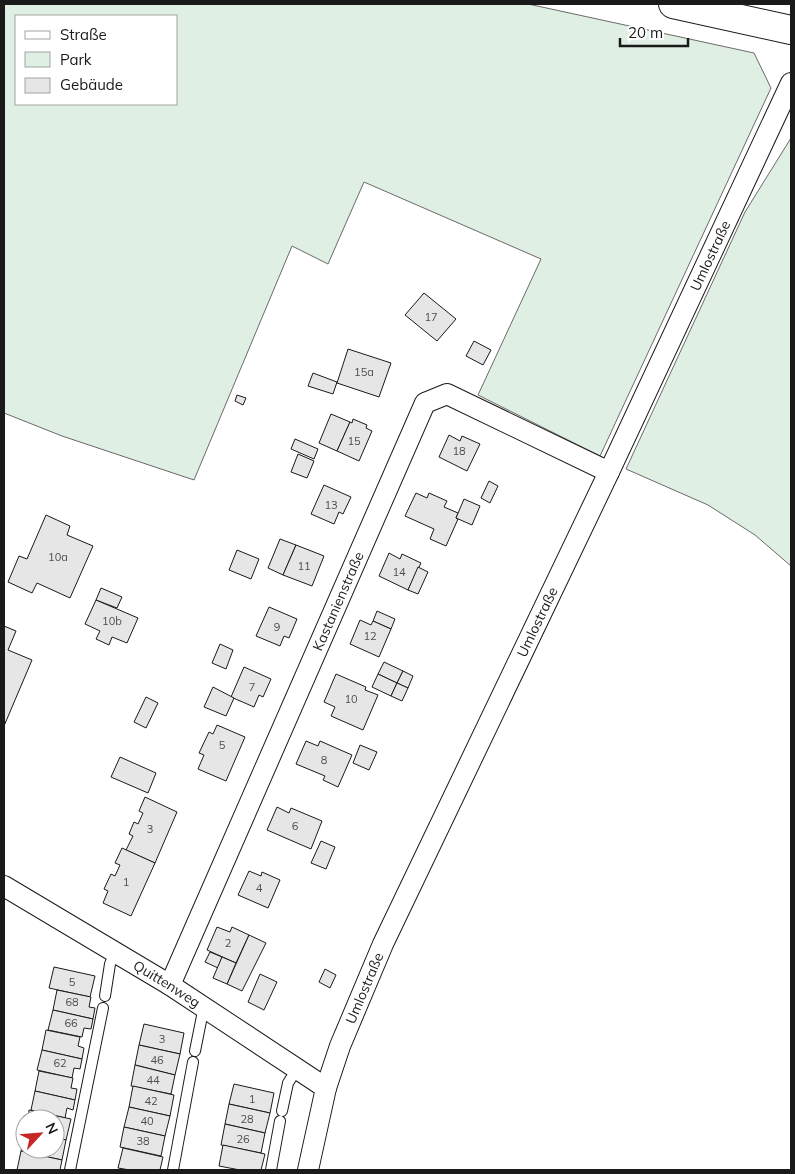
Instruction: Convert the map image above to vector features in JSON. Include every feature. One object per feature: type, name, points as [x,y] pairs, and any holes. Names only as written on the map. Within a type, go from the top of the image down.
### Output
[{"type":"main road","points":[[673,4],[791,30]]},
{"type":"street","name":"Umlostraße","points":[[308,1170],[326,1088],[340,1046],[383,944],[609,472],[791,83]]},
{"type":"street","name":"Kastanienstraße","points":[[170,985],[425,403],[447,394],[609,472]]},
{"type":"street","name":"Quittenweg","points":[[4,886],[170,985],[326,1088]]},
{"type":"lane","points":[[105,996],[110,964],[114,952]]},
{"type":"lane","points":[[70,1170],[103,1008]]},
{"type":"lane","points":[[196,1051],[202,1016],[206,1009]]},
{"type":"lane","points":[[173,1170],[194,1062]]},
{"type":"lane","points":[[271,1170],[288,1083],[297,1069]]},
{"type":"green space","points":[[4,4],[528,4],[754,53],[771,88],[600,456],[478,395],[541,259],[364,182],[328,264],[292,246],[194,480],[62,436],[4,413]]},
{"type":"green space","points":[[791,138],[791,566],[755,535],[708,505],[626,469],[745,212]]},
{"type":"building","points":[[424,293],[456,319],[437,341],[405,315]]},
{"type":"building","points":[[474,341],[491,350],[483,365],[466,356]]},
{"type":"building","points":[[348,349],[391,363],[379,397],[337,383]]},
{"type":"building","points":[[313,373],[337,382],[333,394],[308,386]]},
{"type":"building","points":[[237,395],[246,398],[243,405],[235,401]]},
{"type":"building","points":[[331,414],[350,422],[337,451],[319,443]]},
{"type":"building","points":[[353,419],[367,425],[366,428],[372,431],[359,461],[337,451]]},
{"type":"building","points":[[449,435],[460,441],[462,436],[480,444],[467,471],[439,457]]},
{"type":"building","points":[[295,439],[318,449],[314,459],[291,449]]},
{"type":"building","points":[[298,454],[314,461],[307,478],[291,472]]},
{"type":"building","points":[[489,481],[498,486],[490,503],[481,498]]},
{"type":"building","points":[[324,485],[351,497],[343,514],[339,512],[334,524],[311,514]]},
{"type":"building","points":[[416,493],[427,498],[429,493],[447,501],[444,507],[458,513],[456,518],[458,519],[446,546],[430,539],[434,529],[405,516]]},
{"type":"building","points":[[464,499],[480,506],[472,525],[456,518]]},
{"type":"building","points":[[46,515],[70,526],[67,535],[93,546],[70,598],[37,583],[32,593],[8,582],[19,556],[27,559]]},
{"type":"building","points":[[280,539],[296,545],[283,575],[268,568]]},
{"type":"building","points":[[296,545],[324,556],[312,586],[283,575]]},
{"type":"building","points":[[237,550],[259,559],[251,579],[229,570]]},
{"type":"building","points":[[389,553],[400,559],[402,554],[421,563],[408,590],[379,576]]},
{"type":"building","points":[[418,567],[428,572],[418,594],[408,590]]},
{"type":"building","points":[[101,588],[122,597],[117,608],[96,600]]},
{"type":"building","points":[[96,600],[138,618],[127,643],[112,637],[109,645],[96,639],[100,631],[85,624]]},
{"type":"building","points":[[269,607],[297,619],[289,638],[284,636],[280,646],[256,636]]},
{"type":"building","points":[[377,611],[395,619],[391,629],[373,621]]},
{"type":"building","points":[[360,620],[371,625],[373,621],[391,629],[379,657],[350,644]]},
{"type":"building","points":[[4,626],[16,631],[8,650],[32,660],[4,726]]},
{"type":"building","points":[[220,644],[233,650],[226,669],[212,663]]},
{"type":"building","points":[[384,662],[403,671],[397,683],[378,674]]},
{"type":"building","points":[[244,667],[271,679],[263,697],[259,695],[254,707],[231,697]]},
{"type":"building","points":[[403,671],[413,676],[408,688],[397,683]]},
{"type":"building","points":[[336,674],[366,687],[365,690],[378,695],[363,730],[331,716],[335,707],[324,702]]},
{"type":"building","points":[[378,674],[397,683],[391,696],[372,687]]},
{"type":"building","points":[[397,683],[408,688],[402,701],[391,696]]},
{"type":"building","points":[[213,687],[234,698],[226,716],[204,707]]},
{"type":"building","points":[[146,697],[158,703],[146,728],[134,722]]},
{"type":"building","points":[[217,725],[245,737],[226,781],[198,769],[204,755],[199,753],[209,732],[213,734]]},
{"type":"building","points":[[306,741],[318,746],[320,741],[352,755],[338,787],[323,780],[325,776],[296,764]]},
{"type":"building","points":[[360,745],[377,752],[369,770],[353,763]]},
{"type":"building","points":[[120,757],[156,773],[148,793],[111,777]]},
{"type":"building","points":[[145,797],[177,812],[155,863],[126,850],[133,836],[129,834],[134,822],[138,824],[143,813],[139,811]]},
{"type":"building","points":[[277,807],[289,813],[291,808],[322,821],[311,849],[267,830]]},
{"type":"building","points":[[321,841],[335,847],[326,869],[311,863]]},
{"type":"building","points":[[122,848],[155,863],[131,916],[103,903],[108,891],[104,889],[111,874],[115,876],[120,865],[115,863]]},
{"type":"building","points":[[249,871],[261,876],[262,872],[280,880],[268,908],[238,895]]},
{"type":"building","points":[[217,927],[230,932],[232,927],[249,935],[236,963],[207,950]]},
{"type":"building","points":[[249,935],[266,943],[242,991],[227,984]]},
{"type":"building","points":[[210,952],[222,957],[218,968],[205,962]]},
{"type":"building","points":[[222,957],[236,963],[227,984],[213,978]]},
{"type":"building","points":[[54,967],[95,976],[90,997],[49,988]]},
{"type":"building","points":[[325,969],[336,975],[330,988],[319,982]]},
{"type":"building","points":[[260,974],[277,982],[264,1010],[248,1002]]},
{"type":"building","points":[[57,990],[91,997],[89,1007],[95,1008],[93,1019],[53,1010]]},
{"type":"building","points":[[53,1010],[93,1019],[91,1029],[84,1028],[82,1037],[48,1030]]},
{"type":"building","points":[[144,1024],[184,1033],[180,1054],[139,1045]]},
{"type":"building","points":[[46,1030],[80,1037],[78,1046],[84,1048],[82,1059],[42,1050]]},
{"type":"building","points":[[139,1045],[180,1054],[175,1075],[135,1065]]},
{"type":"building","points":[[42,1050],[82,1059],[80,1069],[74,1068],[72,1078],[37,1070]]},
{"type":"building","points":[[135,1065],[175,1075],[171,1094],[131,1086]]},
{"type":"building","points":[[39,1071],[73,1078],[71,1088],[77,1089],[75,1100],[35,1091]]},
{"type":"building","points":[[234,1084],[274,1093],[270,1113],[229,1104]]},
{"type":"building","points":[[133,1086],[174,1095],[170,1116],[129,1107]]},
{"type":"building","points":[[35,1091],[75,1100],[73,1110],[67,1108],[65,1118],[65,1109],[31,1109]]},
{"type":"building","points":[[229,1104],[270,1113],[265,1133],[225,1124]]},
{"type":"building","points":[[129,1107],[170,1116],[165,1136],[124,1127]]},
{"type":"building","points":[[65,1118],[71,1119],[65,1140]]},
{"type":"building","points":[[225,1124],[265,1133],[261,1153],[221,1145]]},
{"type":"building","points":[[124,1127],[165,1136],[161,1156],[120,1147]]},
{"type":"building","points":[[223,1145],[265,1154],[261,1170],[240,1170],[219,1166]]},
{"type":"building","points":[[123,1148],[163,1157],[160,1170],[118,1168]]},
{"type":"building","points":[[19,1159],[62,1160],[60,1170],[17,1170]]}]
